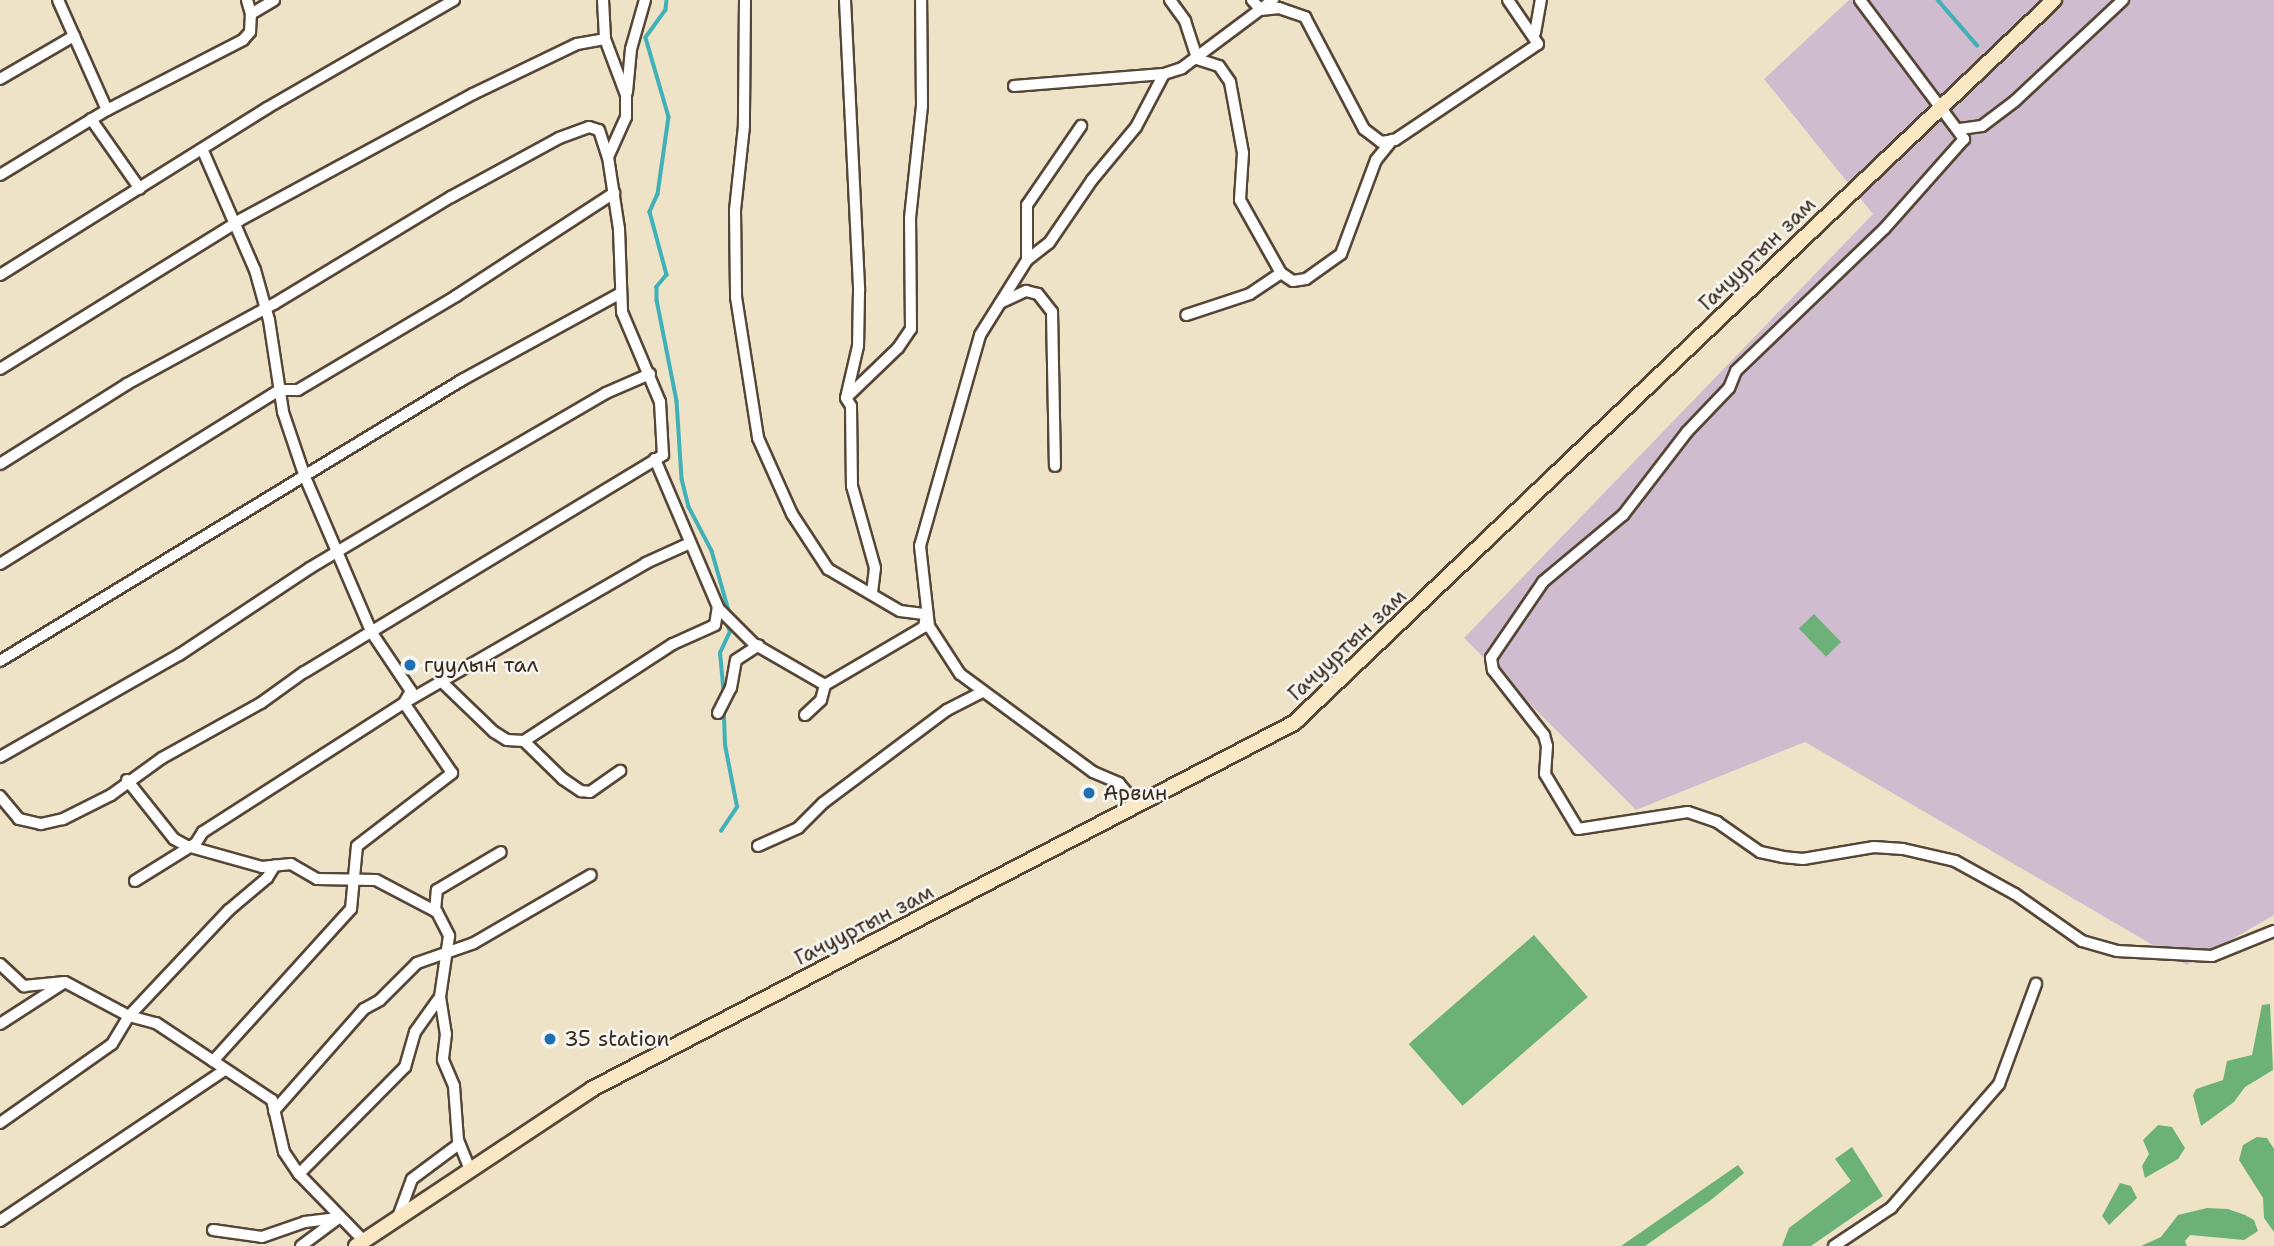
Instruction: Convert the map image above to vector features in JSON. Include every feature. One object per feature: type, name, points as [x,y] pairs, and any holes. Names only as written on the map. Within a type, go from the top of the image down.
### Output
[{"type":"main road","name":"Гачууртын зам","points":[[360,1243],[592,1089],[1262,742],[1319,703],[2054,0]]},
{"type":"street","points":[[58,0],[107,110]]},
{"type":"street","points":[[0,175],[107,110],[243,40],[250,32],[251,14],[247,0]]},
{"type":"street","points":[[251,14],[274,0]]},
{"type":"street","points":[[0,275],[203,151],[267,108],[454,0]]},
{"type":"street","points":[[603,0],[606,39],[626,95]]},
{"type":"street","points":[[608,158],[626,117],[631,49],[645,0]]},
{"type":"street","points":[[744,0],[744,126],[735,210],[736,297],[755,425],[779,488],[816,555],[838,579],[872,593],[901,611],[926,614]]},
{"type":"street","points":[[845,0],[859,290],[858,346],[846,398],[851,406],[852,486],[876,568],[872,593]]},
{"type":"street","points":[[846,398],[898,348],[911,329],[910,218],[922,106],[921,0]]},
{"type":"street","points":[[1171,0],[1185,21],[1197,59]]},
{"type":"street","points":[[1252,0],[1261,10]]},
{"type":"street","points":[[1014,86],[1164,74],[1197,59],[1273,0]]},
{"type":"street","points":[[1197,59],[1219,66],[1230,82],[1242,153],[1241,200],[1281,272],[1293,281],[1306,279],[1341,254],[1376,160],[1393,140],[1524,56],[1538,44],[1535,34],[1508,0]]},
{"type":"street","points":[[1535,34],[1541,0]]},
{"type":"street","points":[[1860,0],[1960,129],[1964,139],[1955,154],[1736,371],[1729,388],[1687,432],[1646,490],[1543,582],[1491,658],[1493,670],[1544,735],[1548,746],[1545,774],[1578,829],[1688,812],[1717,822],[1760,852],[1783,857],[1803,859],[1874,847],[1903,849],[1955,861],[2015,894],[2082,941],[2117,951],[2213,956],[2274,931]]},
{"type":"street","points":[[1960,129],[1982,126],[2015,102],[2123,0]]},
{"type":"street","points":[[1261,10],[1279,8],[1305,17],[1364,129],[1381,142],[1393,140]]},
{"type":"street","points":[[0,79],[74,36]]},
{"type":"street","points":[[0,369],[235,225],[473,94],[577,44],[606,39]]},
{"type":"street","points":[[805,715],[821,700],[825,685],[924,627],[926,614],[920,546],[971,356],[999,303],[1027,260],[1049,243],[1092,180],[1136,127],[1164,74]]},
{"type":"street","points":[[91,119],[139,189]]},
{"type":"street","points":[[1027,260],[1027,205],[1081,126]]},
{"type":"street","points":[[0,464],[127,384],[559,138],[589,127],[598,130],[608,158],[614,193],[622,312],[650,374],[663,429],[663,455],[127,780],[111,795],[51,823],[19,819],[0,796]]},
{"type":"street","points":[[203,151],[266,306],[283,412],[305,477],[340,552],[372,633],[411,691],[404,704]]},
{"type":"street","points":[[0,564],[280,390],[298,390],[456,296],[614,193]]},
{"type":"street","points":[[1186,315],[1250,294],[1281,272]]},
{"type":"street","points":[[999,303],[1026,291],[1038,294],[1052,312],[1055,466]]},
{"type":"street","points":[[0,661],[463,380],[619,293]]},
{"type":"street","points":[[0,757],[179,656],[340,552],[606,393],[650,374]]},
{"type":"street","points":[[655,459],[718,607],[759,645],[825,685]]},
{"type":"street","points":[[135,881],[404,704],[646,563],[690,542]]},
{"type":"street","points":[[443,682],[494,732],[507,740],[524,741],[673,643],[715,625],[718,607]]},
{"type":"street","points":[[926,614],[947,658],[982,692],[1093,772],[1119,783],[1138,806]]},
{"type":"street","points":[[718,713],[731,688],[736,660],[759,645]]},
{"type":"street","points":[[758,846],[798,828],[823,803],[947,710],[982,692]]},
{"type":"street","points":[[213,1061],[309,951],[342,920],[355,900],[353,853],[357,846],[452,773],[404,704]]},
{"type":"street","points":[[524,741],[563,779],[581,791],[590,792],[620,771]]},
{"type":"street","points":[[127,780],[174,839],[187,846],[261,867],[291,864],[317,878],[376,880],[435,911],[448,930],[440,997],[446,1034],[443,1060],[454,1086],[459,1144],[470,1168]]},
{"type":"street","points":[[435,911],[437,890],[501,852]]},
{"type":"street","points":[[0,1123],[112,1044],[129,1016],[275,865]]},
{"type":"street","points":[[274,1111],[364,1009],[380,1000],[417,962],[474,943],[591,875]]},
{"type":"street","points":[[0,964],[24,986],[65,982],[129,1016],[156,1023],[272,1100],[284,1152],[299,1174],[360,1243]]},
{"type":"street","points":[[0,1024],[65,982]]},
{"type":"street","points":[[1834,1246],[1891,1208],[1999,1084],[2036,984]]},
{"type":"street","points":[[299,1174],[405,1067],[415,1032],[440,997]]},
{"type":"street","points":[[0,1221],[225,1070]]},
{"type":"street","points":[[398,1218],[412,1179],[459,1144]]},
{"type":"street","points":[[213,1230],[262,1237],[305,1222],[340,1218]]},
{"type":"street","points":[[301,1246],[340,1218]]},
{"type":"shaded area","points":[[1849,0],[2274,0],[2274,915],[2187,965],[1805,742],[1636,810],[1464,638],[1873,214],[1764,79]]},
{"type":"green space","points":[[1814,614],[1841,642],[1826,657],[1799,629]]},
{"type":"green space","points":[[1534,935],[1588,997],[1463,1106],[1409,1044]]},
{"type":"green space","points":[[2270,1004],[2273,1070],[2245,1087],[2234,1102],[2201,1126],[2193,1095],[2196,1089],[2223,1080],[2227,1061],[2252,1055],[2262,1005]]},
{"type":"green space","points":[[2158,1125],[2172,1127],[2185,1148],[2178,1159],[2145,1178],[2142,1166],[2149,1154],[2143,1140]]},
{"type":"green space","points":[[2257,1137],[2267,1138],[2274,1149],[2274,1232],[2264,1218],[2263,1198],[2239,1160],[2243,1145]]},
{"type":"green space","points":[[1852,1147],[1883,1196],[1811,1246],[1782,1246],[1789,1228],[1851,1181],[1835,1159]]},
{"type":"green space","points":[[1738,1165],[1744,1173],[1711,1200],[1645,1246],[1621,1246]]},
{"type":"green space","points":[[2120,1183],[2131,1186],[2137,1198],[2109,1225],[2102,1216]]},
{"type":"green space","points":[[2207,1208],[2228,1209],[2245,1215],[2254,1220],[2258,1231],[2244,1240],[2190,1235],[2185,1241],[2187,1246],[2141,1246],[2161,1237],[2178,1215]]},
{"type":"waterway","points":[[667,0],[666,10],[646,38],[669,117],[658,194],[650,212],[667,275],[657,287],[657,300],[677,401],[682,479],[689,507],[712,551],[730,614]]},
{"type":"waterway","points":[[1938,0],[1977,45]]},
{"type":"waterway","points":[[724,696],[720,653],[730,632],[725,619]]},
{"type":"waterway","points":[[721,831],[737,807],[725,745],[724,707]]},
{"type":"place","name":"гуулын тал","points":[[410,665]]},
{"type":"place","name":"Арвин","points":[[1089,793]]},
{"type":"place","name":"35 station","points":[[550,1039]]}]
